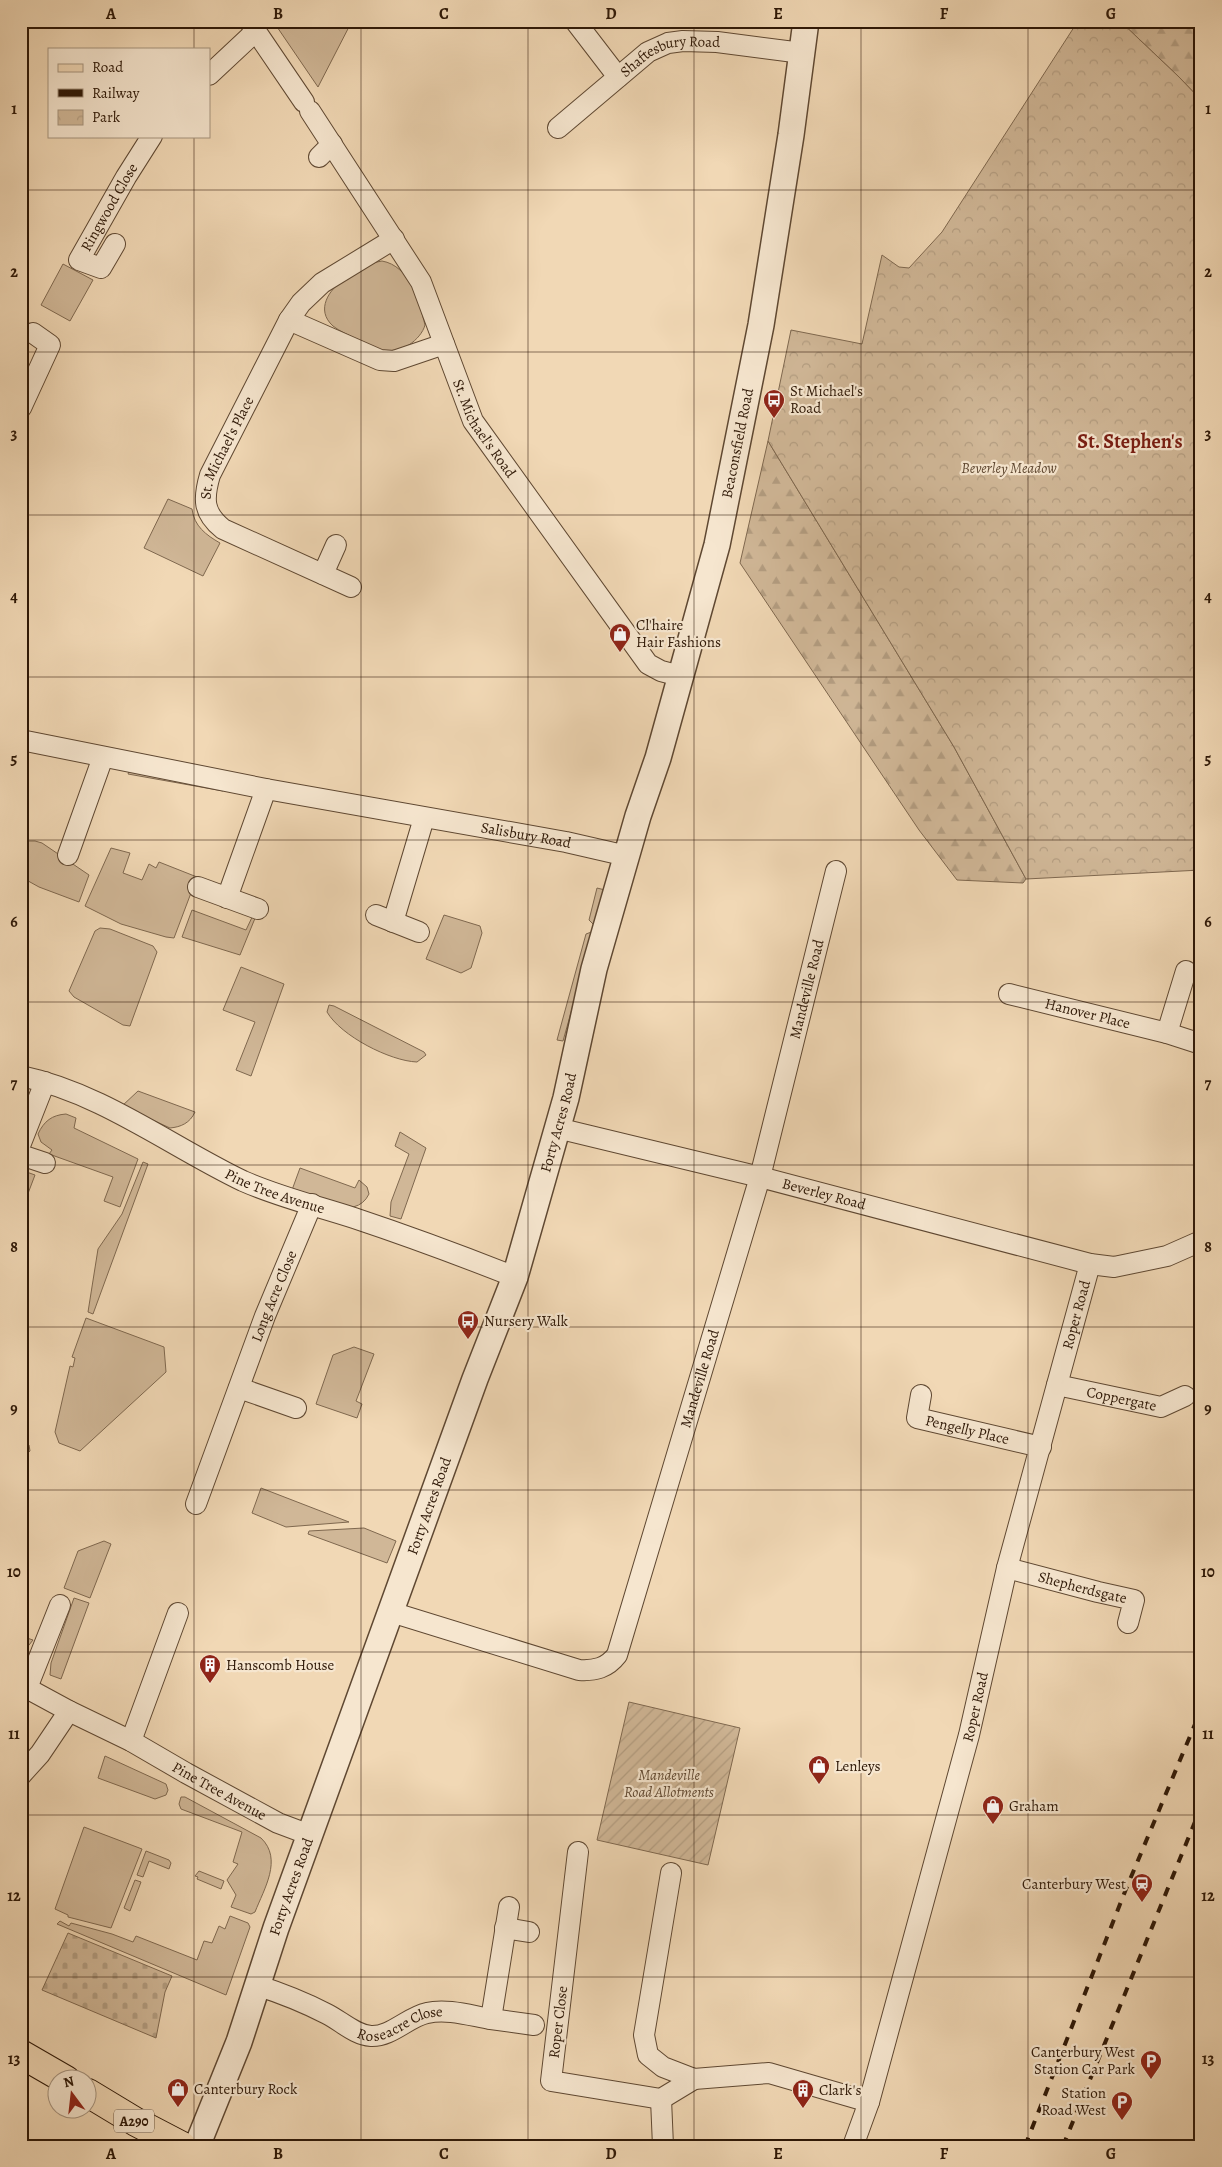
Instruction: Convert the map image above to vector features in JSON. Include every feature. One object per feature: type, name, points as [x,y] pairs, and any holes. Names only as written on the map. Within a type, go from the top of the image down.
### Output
[{"type":"main road","points":[[21,2054],[49,2070]]},
{"type":"main road","name":"A290","points":[[98,2098],[136,2122],[182,2146]]},
{"type":"street","points":[[576,21],[618,77]]},
{"type":"street","name":"Beaconsfield Road","points":[[627,856],[638,816],[649,787],[717,545],[747,403],[761,325],[806,21]]},
{"type":"street","points":[[210,74],[252,26]]},
{"type":"street","name":"St. Michael's Road","points":[[252,26],[307,106],[326,151],[394,239],[421,282],[466,408],[480,432],[648,664],[661,671],[680,676]]},
{"type":"street","name":"Shaftesbury Road","points":[[558,128],[648,52],[668,42],[717,42],[802,53]]},
{"type":"street","name":"Ringwood Close","points":[[115,244],[101,268],[79,260],[126,177],[151,138]]},
{"type":"street","name":"St. Michael's Place","points":[[351,587],[223,529],[213,521],[208,512],[206,489],[210,475],[289,320],[301,303],[322,283],[394,239]]},
{"type":"street","points":[[289,320],[380,360],[394,361],[444,344]]},
{"type":"street","points":[[21,408],[50,344],[33,333]]},
{"type":"street","points":[[323,574],[336,545]]},
{"type":"street","name":"Salisbury Road","points":[[21,740],[266,789],[566,842],[627,856]]},
{"type":"street","points":[[68,856],[102,757]]},
{"type":"street","points":[[227,898],[266,789]]},
{"type":"street","points":[[419,932],[385,919],[424,818]]},
{"type":"street","name":"Forty Acres Road","points":[[197,2146],[239,2042],[256,1985],[310,1835],[475,1380],[515,1277],[566,1098],[594,969],[627,856]]},
{"type":"street","name":"Mandeville Road","points":[[391,1612],[579,1670],[590,1670],[610,1664],[617,1655],[760,1177],[836,870]]},
{"type":"street","points":[[198,887],[258,909]]},
{"type":"street","points":[[1167,1034],[1186,972]]},
{"type":"street","name":"Hanover Place","points":[[1009,994],[1201,1044]]},
{"type":"street","name":"Pine Tree Avenue","points":[[21,1076],[45,1082],[121,1115],[243,1180],[290,1200],[312,1204],[515,1277]]},
{"type":"street","points":[[21,1143],[45,1082]]},
{"type":"street","name":"Beverley Road","points":[[557,1128],[760,1177],[1090,1264]]},
{"type":"street","points":[[21,1155],[45,1163]]},
{"type":"street","name":"Long Acre Close","points":[[196,1504],[265,1316],[312,1204]]},
{"type":"street","points":[[1090,1264],[1114,1268],[1167,1256],[1201,1240]]},
{"type":"street","name":"Roper Road","points":[[853,2146],[869,2102],[969,1735],[1007,1568],[1090,1264]]},
{"type":"street","name":"Coppergate","points":[[1057,1385],[1161,1407],[1185,1396]]},
{"type":"street","points":[[239,1388],[296,1408]]},
{"type":"street","name":"Pengelly Place","points":[[921,1395],[917,1418],[1041,1447]]},
{"type":"street","name":"Shepherdsgate","points":[[1007,1568],[1134,1600],[1128,1623]]},
{"type":"street","name":"Pine Tree Avenue","points":[[60,1605],[24,1686],[69,1711],[131,1741],[186,1774],[278,1823],[310,1835]]},
{"type":"street","points":[[131,1741],[178,1613]]},
{"type":"street","points":[[21,1775],[40,1754],[69,1711]]},
{"type":"street","name":"Roper Close","points":[[578,1852],[551,2081],[661,2099]]},
{"type":"street","points":[[671,1873],[644,2035],[648,2055],[663,2067],[694,2079],[769,2073],[869,2102]]},
{"type":"street","points":[[492,2019],[508,1907]]},
{"type":"street","points":[[505,1928],[529,1932]]},
{"type":"street","name":"Roseacre Close","points":[[256,1985],[293,1998],[328,2014],[358,2032],[371,2036],[383,2034],[416,2016],[429,2012],[443,2011],[534,2025]]},
{"type":"street","points":[[663,2146],[661,2099],[694,2079]]},
{"type":"green space","points":[[273,21],[352,21],[318,87]]},
{"type":"green space","name":"Beverley Meadow","points":[[1078,21],[1120,21],[1201,100],[1201,870],[1026,879],[954,747],[768,441],[791,330],[862,344],[882,255],[899,267],[909,268],[942,232]]},
{"type":"green space","points":[[1120,21],[1201,21],[1201,100],[1179,77]]},
{"type":"green space","points":[[382,261],[392,264],[406,277],[420,306],[425,325],[419,336],[409,345],[390,352],[377,350],[338,330],[328,320],[325,313],[326,300],[339,283],[367,266]]},
{"type":"green space","points":[[63,264],[93,280],[70,321],[41,305]]},
{"type":"green space","points":[[21,341],[27,353],[21,375]]},
{"type":"green space","points":[[768,441],[954,747],[1026,879],[1023,883],[957,880],[919,830],[740,563]]},
{"type":"green space","points":[[168,499],[192,509],[198,525],[210,537],[220,543],[203,576],[144,548]]},
{"type":"green space","points":[[129,771],[224,787],[223,791],[128,774]]},
{"type":"green space","points":[[21,841],[42,843],[89,875],[79,902],[39,887],[21,877]]},
{"type":"green space","points":[[111,848],[130,853],[123,873],[142,880],[149,864],[156,868],[159,862],[197,877],[174,938],[121,924],[85,906]]},
{"type":"green space","points":[[597,888],[605,890],[595,926],[589,920]]},
{"type":"green space","points":[[192,910],[246,930],[255,911],[258,911],[240,955],[182,937]]},
{"type":"green space","points":[[444,915],[480,926],[482,933],[471,968],[461,973],[426,959]]},
{"type":"green space","points":[[100,928],[110,929],[153,946],[157,952],[130,1026],[123,1025],[74,997],[69,991],[95,931]]},
{"type":"green space","points":[[594,931],[563,1041],[557,1040],[586,934]]},
{"type":"green space","points":[[241,967],[284,984],[251,1076],[236,1070],[255,1022],[223,1010]]},
{"type":"green space","points":[[329,1005],[424,1052],[426,1055],[417,1062],[406,1061],[367,1046],[343,1030],[334,1021],[327,1012]]},
{"type":"green space","points":[[138,1091],[195,1112],[185,1124],[170,1128],[122,1106]]},
{"type":"green space","points":[[66,1114],[76,1118],[74,1128],[138,1159],[120,1207],[104,1201],[113,1177],[49,1154],[52,1150],[41,1142],[38,1134],[46,1122],[53,1117]]},
{"type":"green space","points":[[400,1132],[426,1148],[401,1219],[390,1216],[391,1202],[409,1154],[395,1146]]},
{"type":"green space","points":[[143,1162],[148,1164],[93,1314],[88,1312],[98,1249],[122,1214]]},
{"type":"green space","points":[[300,1168],[355,1188],[359,1180],[367,1187],[369,1194],[363,1202],[354,1207],[344,1208],[322,1202],[292,1190]]},
{"type":"green space","points":[[21,1170],[35,1175],[21,1212]]},
{"type":"green space","points":[[86,1318],[164,1347],[166,1372],[80,1451],[59,1443],[55,1432],[70,1366],[73,1367],[75,1358],[72,1357]]},
{"type":"green space","points":[[354,1347],[374,1354],[356,1401],[362,1404],[357,1418],[316,1404],[333,1355]]},
{"type":"green space","points":[[21,1442],[29,1445],[30,1451],[21,1459]]},
{"type":"green space","points":[[261,1488],[349,1522],[286,1527],[252,1513]]},
{"type":"green space","points":[[364,1528],[396,1541],[387,1563],[308,1534],[309,1531]]},
{"type":"green space","points":[[104,1541],[111,1544],[90,1598],[64,1588],[78,1551]]},
{"type":"green space","points":[[74,1598],[89,1603],[61,1679],[50,1675],[51,1663]]},
{"type":"green space","points":[[21,1636],[33,1640],[21,1655]]},
{"type":"green space","name":"Mandeville Road Allotments","points":[[629,1702],[740,1728],[708,1865],[597,1840]]},
{"type":"green space","points":[[105,1756],[166,1784],[168,1790],[166,1795],[155,1799],[98,1778]]},
{"type":"green space","points":[[181,1797],[185,1797],[261,1838],[267,1846],[271,1855],[270,1874],[255,1912],[251,1914],[231,1907],[236,1895],[227,1880],[238,1864],[233,1862],[242,1832],[181,1809],[179,1804]]},
{"type":"green space","points":[[84,1827],[142,1849],[111,1928],[68,1917],[68,1915],[55,1909]]},
{"type":"green space","points":[[146,1851],[169,1860],[171,1863],[169,1869],[149,1861],[143,1877],[137,1875]]},
{"type":"green space","points":[[199,1871],[224,1881],[221,1889],[197,1879],[198,1877],[195,1876]]},
{"type":"green space","points":[[135,1880],[141,1882],[130,1911],[124,1908]]},
{"type":"green space","points":[[230,1916],[248,1923],[250,1927],[226,1995],[57,1924],[60,1921],[69,1926],[71,1923],[133,1942],[136,1936],[197,1960],[204,1941],[212,1943],[219,1926],[225,1929]]},
{"type":"green space","points":[[68,1933],[172,1976],[165,1992],[156,2038],[42,1990]]},
{"type":"railway","points":[[1025,2146],[1126,1889],[1201,1710]]},
{"type":"railway","points":[[1063,2146],[1201,1807]]},
{"type":"place","name":"St Michael's Road","points":[[774,419]]},
{"type":"place","name":"Cl'haire Hair Fashions","points":[[620,653]]},
{"type":"place","name":"Nursery Walk","points":[[468,1340]]},
{"type":"place","name":"Hanscomb House","points":[[210,1684]]},
{"type":"place","name":"Lenleys","points":[[819,1785]]},
{"type":"place","name":"Graham","points":[[993,1825]]},
{"type":"place","name":"Canterbury West","points":[[1142,1903]]},
{"type":"place","name":"Canterbury West Station Car Park","points":[[1151,2080]]},
{"type":"place","name":"Canterbury Rock","points":[[178,2108]]},
{"type":"place","name":"Clark's","points":[[803,2109]]},
{"type":"place","name":"Station Road West","points":[[1122,2121]]},
{"type":"district","name":"St. Stephen's","points":[[1130,441]]}]
